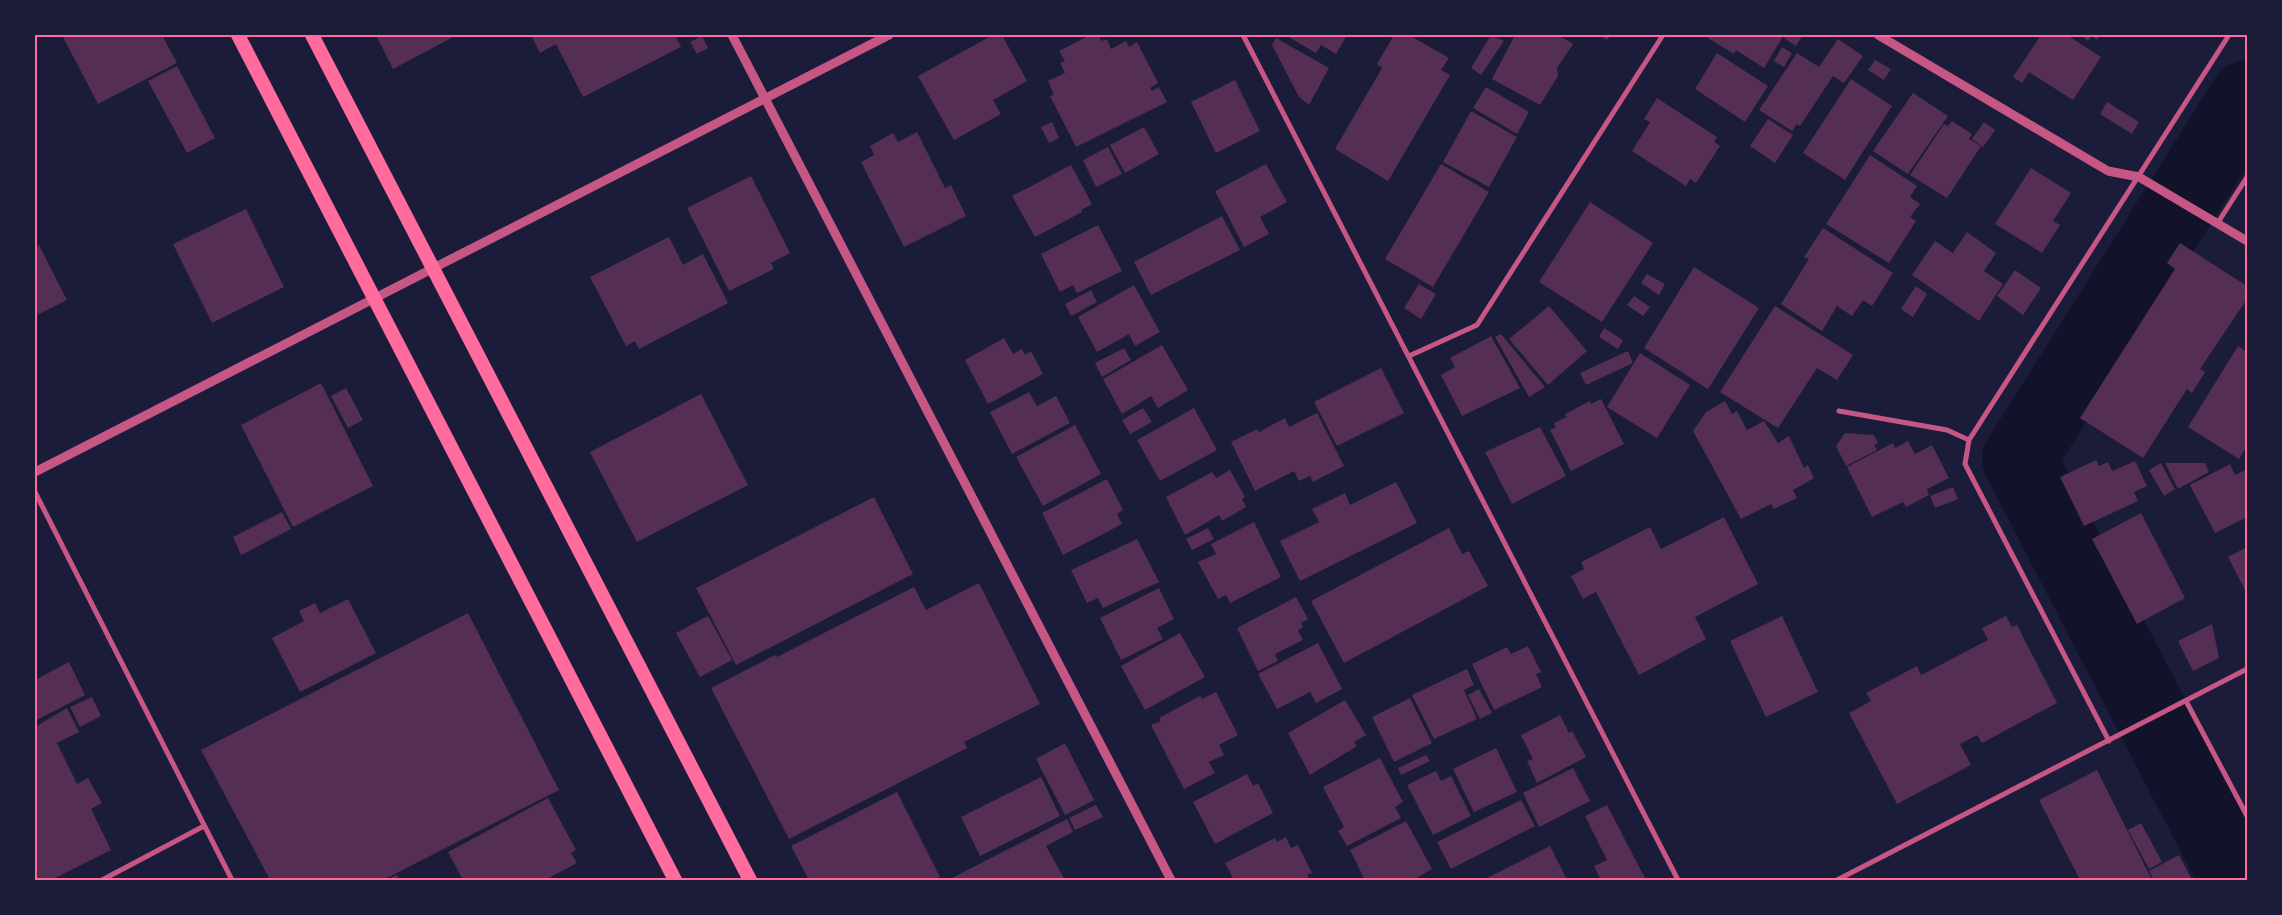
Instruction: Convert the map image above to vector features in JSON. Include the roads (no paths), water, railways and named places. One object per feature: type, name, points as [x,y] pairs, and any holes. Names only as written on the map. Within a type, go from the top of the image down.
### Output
[{"type":"highway","points":[[238,35],[675,880]]},
{"type":"highway","points":[[312,35],[750,880]]},
{"type":"street","points":[[732,35],[1171,880]]},
{"type":"street","points":[[35,472],[889,35]]},
{"type":"street","points":[[1243,35],[1678,880]]},
{"type":"street","points":[[1409,356],[1477,325],[1662,35]]},
{"type":"street","points":[[1878,35],[2108,171],[2139,177],[2154,184],[2247,242]]},
{"type":"street","points":[[2109,741],[1965,464],[1968,440],[2229,35]]},
{"type":"street","points":[[2217,224],[2247,177]]},
{"type":"street","points":[[1839,411],[1947,430],[1968,440]]},
{"type":"street","points":[[35,492],[232,880]]},
{"type":"street","points":[[1837,880],[2247,669]]},
{"type":"street","points":[[2186,701],[2247,816]]},
{"type":"street","points":[[102,880],[204,826]]},
{"type":"waterway","points":[[2237,880],[2019,459],[2247,97]]}]
